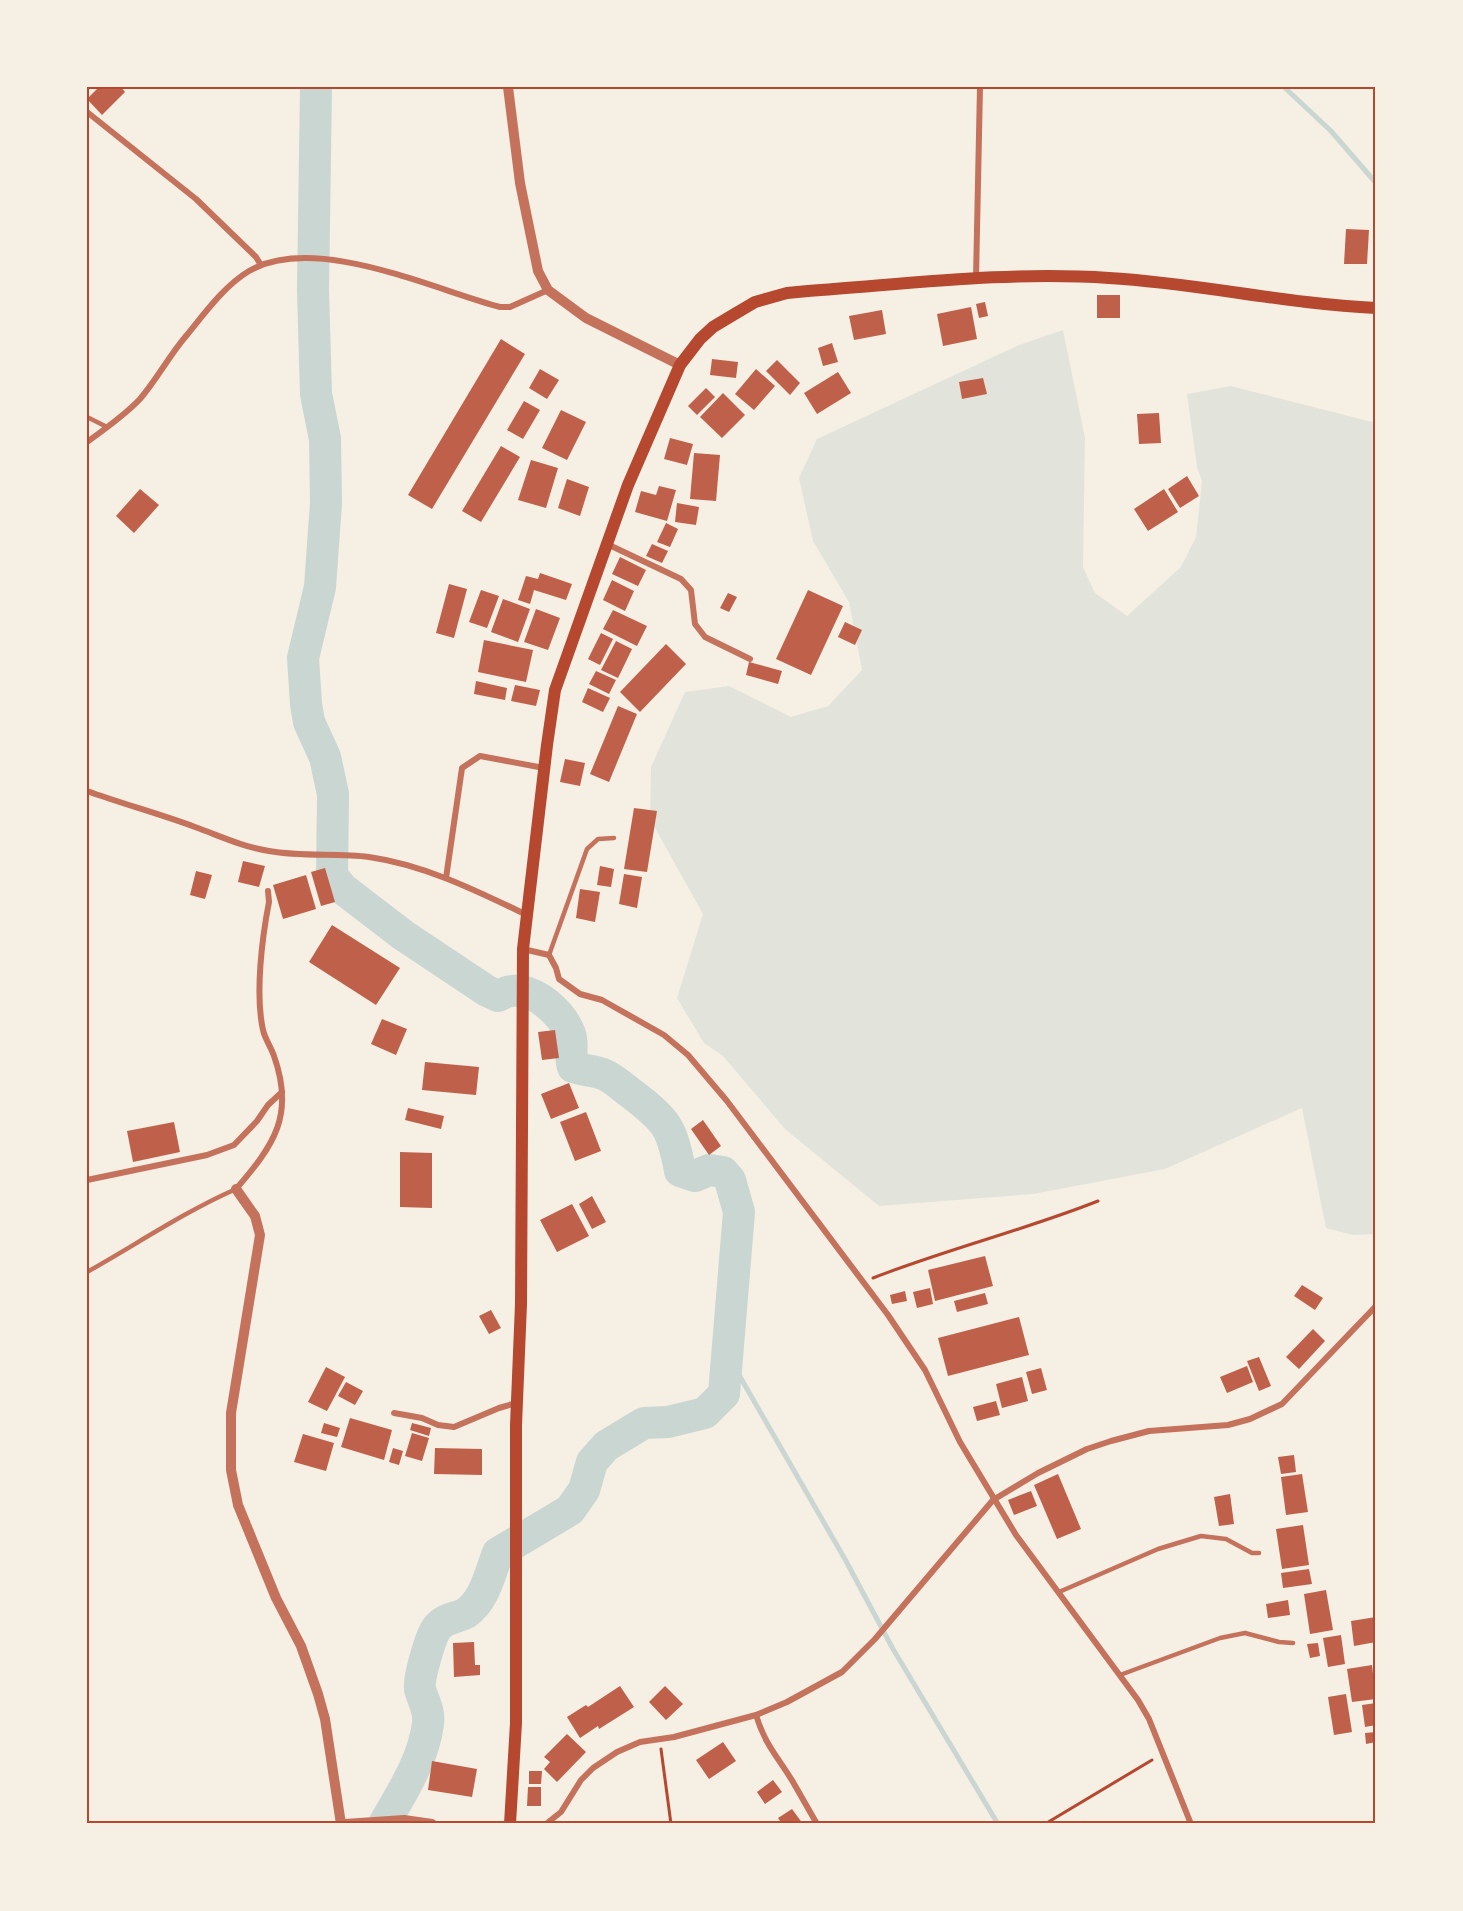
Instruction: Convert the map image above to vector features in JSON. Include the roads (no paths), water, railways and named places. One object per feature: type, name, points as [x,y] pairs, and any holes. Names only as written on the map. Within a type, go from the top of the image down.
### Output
[{"type":"main road","points":[[510,1824],[516,1723],[517,1403],[521,1304],[523,949],[544,768],[555,690],[628,485],[680,365],[700,339],[713,327],[755,302],[787,293],[808,291],[976,278],[1108,278],[1186,285],[1300,303],[1376,308]]},
{"type":"street","points":[[508,87],[524,205],[538,271],[548,290],[586,318],[680,365]]},
{"type":"street","points":[[976,278],[980,87]]},
{"type":"street","points":[[87,112],[196,199],[243,244],[261,265]]},
{"type":"street","points":[[87,442],[107,428],[139,399],[183,339],[219,297],[241,277],[261,265],[289,258],[339,261],[381,270],[500,307],[510,307],[548,290]]},
{"type":"street","points":[[606,544],[681,579],[691,590],[695,624],[705,637],[750,659]]},
{"type":"street","points":[[446,878],[462,768],[480,756],[544,768]]},
{"type":"street","points":[[87,791],[260,849],[373,858],[446,878],[528,915]]},
{"type":"street","points":[[268,891],[260,1006],[263,1033],[274,1056],[282,1092],[281,1121],[271,1144],[236,1189],[255,1216],[260,1235],[231,1413],[231,1470],[237,1505],[276,1598],[301,1646],[318,1694],[325,1719],[343,1824],[404,1820],[432,1824]]},
{"type":"street","points":[[523,949],[549,955],[559,979],[580,994],[602,1000],[664,1035],[688,1055],[727,1101],[888,1315],[925,1370],[960,1442],[993,1500],[1016,1535],[1120,1675],[1149,1719],[1191,1824]]},
{"type":"street","points":[[87,1180],[207,1155],[234,1144],[282,1092]]},
{"type":"street","points":[[546,1824],[561,1812],[581,1780],[593,1768],[617,1752],[640,1742],[727,1724],[756,1715],[787,1702],[842,1672],[875,1639],[993,1500],[1038,1473],[1087,1449],[1111,1441],[1149,1431],[1228,1425],[1250,1419],[1282,1404],[1376,1306]]},
{"type":"street","points":[[394,1413],[454,1427],[517,1403]]},
{"type":"street","points":[[756,1715],[762,1734],[774,1756],[792,1781],[817,1824]]},
{"type":"lane","points":[[87,417],[107,428]]},
{"type":"lane","points":[[549,955],[587,849],[598,839],[614,838]]},
{"type":"lane","points":[[87,1272],[141,1242],[171,1221],[236,1189]]},
{"type":"lane","points":[[1059,1593],[1158,1549],[1201,1536],[1226,1539],[1252,1553],[1259,1553]]},
{"type":"lane","points":[[1120,1675],[1220,1638],[1245,1633],[1273,1641],[1293,1643]]},
{"type":"waterway","points":[[316,87],[313,290],[316,394],[325,439],[326,503],[320,587],[303,658],[309,722],[325,757],[333,794],[332,876],[343,889],[403,935],[487,991],[498,996],[510,991],[521,991],[547,1004],[561,1018],[570,1034],[573,1067],[609,1077],[653,1111],[671,1134],[680,1171],[695,1176],[709,1170],[723,1172],[730,1180],[739,1212],[724,1394],[705,1413],[668,1422],[644,1423],[606,1446],[592,1462],[584,1490],[570,1510],[498,1553],[486,1586],[473,1608],[445,1621],[438,1627],[428,1651],[420,1684],[428,1714],[422,1751],[384,1824]]},
{"type":"waterway","points":[[1284,87],[1331,131],[1376,183]]},
{"type":"waterway","points":[[724,1394],[735,1368],[846,1561],[893,1649],[998,1824]]}]
